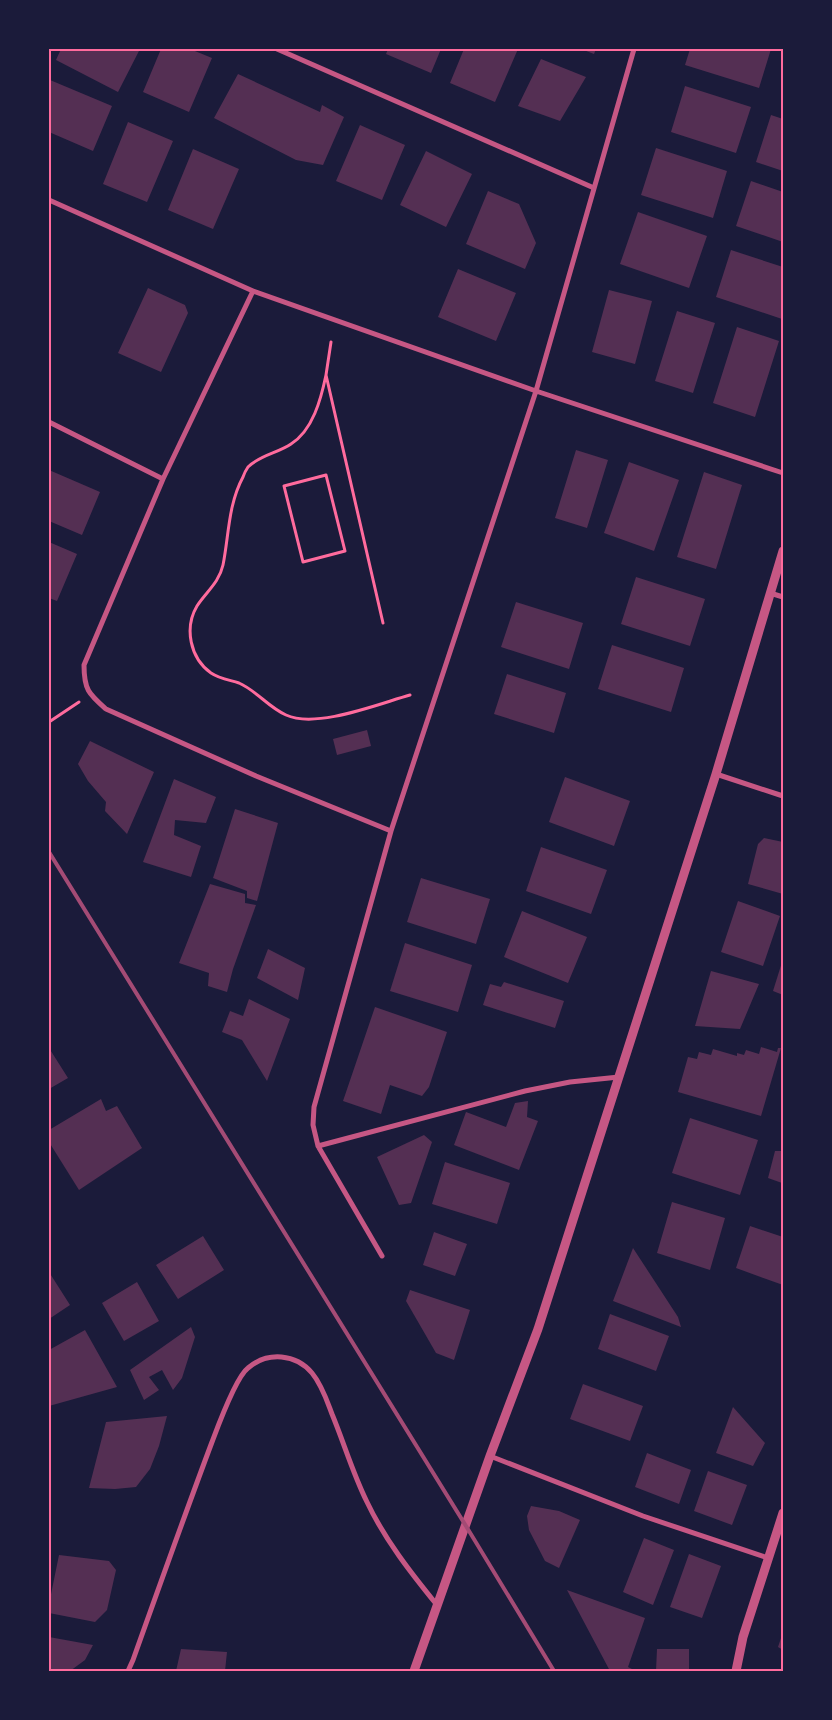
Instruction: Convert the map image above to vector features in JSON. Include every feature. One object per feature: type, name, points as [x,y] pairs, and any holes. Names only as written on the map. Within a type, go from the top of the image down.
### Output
[{"type":"street","points":[[277,49],[594,188]]},
{"type":"street","points":[[382,1256],[318,1146],[313,1125],[314,1107],[391,831],[536,391],[634,49]]},
{"type":"street","points":[[49,200],[253,291],[536,391],[783,473]]},
{"type":"street","points":[[253,291],[163,479],[84,666],[84,680],[90,695],[106,709],[256,776],[391,831]]},
{"type":"street","points":[[49,422],[163,479]]},
{"type":"street","points":[[414,1671],[490,1456],[538,1329],[716,774],[783,551]]},
{"type":"street","points":[[770,593],[783,597]]},
{"type":"street","points":[[716,774],[783,796]]},
{"type":"street","points":[[318,1146],[525,1091],[570,1082],[619,1077]]},
{"type":"street","points":[[128,1671],[186,1512],[233,1392],[247,1368],[262,1359],[274,1356],[288,1358],[301,1363],[312,1374],[324,1394],[367,1502],[386,1536],[438,1606]]},
{"type":"street","points":[[490,1456],[643,1516],[768,1558]]},
{"type":"street","points":[[736,1671],[743,1636],[783,1513]]},
{"type":"path","points":[[331,342],[326,375],[318,405],[303,434],[291,445],[267,454],[248,468],[238,485],[228,525],[223,566],[217,582],[197,606],[191,620],[190,636],[201,665],[212,674],[248,687],[273,708],[286,715],[300,719],[316,720],[330,717],[410,695]]},
{"type":"path","points":[[326,375],[383,623]]},
{"type":"path","points":[[326,475],[345,551],[303,562],[284,486],[326,475]]},
{"type":"path","points":[[49,722],[90,695]]},
{"type":"building","points":[[61,49],[140,49],[118,92],[56,60]]},
{"type":"building","points":[[161,49],[190,49],[212,58],[189,112],[143,92]]},
{"type":"building","points":[[388,49],[441,49],[431,73],[386,54]]},
{"type":"building","points":[[464,49],[518,49],[495,102],[450,83]]},
{"type":"building","points":[[581,49],[596,49],[594,54]]},
{"type":"building","points":[[690,49],[771,49],[759,88],[685,65]]},
{"type":"building","points":[[541,59],[586,77],[560,121],[518,106]]},
{"type":"building","points":[[238,74],[320,112],[322,105],[344,117],[323,165],[296,160],[214,118]]},
{"type":"building","points":[[50,80],[112,106],[93,151],[49,132]]},
{"type":"building","points":[[685,86],[751,107],[736,153],[671,132]]},
{"type":"building","points":[[771,115],[783,119],[783,171],[756,162]]},
{"type":"building","points":[[128,122],[173,141],[147,202],[103,184]]},
{"type":"building","points":[[360,125],[405,145],[382,200],[336,181]]},
{"type":"building","points":[[656,148],[727,171],[713,218],[641,195]]},
{"type":"building","points":[[193,149],[239,169],[213,229],[168,210]]},
{"type":"building","points":[[426,151],[472,174],[446,227],[400,205]]},
{"type":"building","points":[[751,181],[783,192],[783,242],[736,226]]},
{"type":"building","points":[[488,191],[519,204],[536,243],[525,269],[466,244]]},
{"type":"building","points":[[638,212],[707,236],[689,288],[620,264]]},
{"type":"building","points":[[731,250],[783,267],[782,319],[716,297]]},
{"type":"building","points":[[458,269],[516,293],[496,341],[438,317]]},
{"type":"building","points":[[148,288],[185,305],[188,313],[161,372],[118,353]]},
{"type":"building","points":[[609,290],[652,301],[635,364],[592,352]]},
{"type":"building","points":[[677,311],[715,323],[693,393],[655,381]]},
{"type":"building","points":[[737,327],[779,341],[755,417],[713,403]]},
{"type":"building","points":[[576,450],[608,460],[587,528],[555,518]]},
{"type":"building","points":[[629,462],[679,480],[654,551],[604,533]]},
{"type":"building","points":[[49,470],[100,492],[82,535],[49,521]]},
{"type":"building","points":[[704,472],[742,485],[716,569],[677,557]]},
{"type":"building","points":[[49,542],[77,554],[57,601],[49,598]]},
{"type":"building","points":[[636,577],[705,599],[690,646],[621,624]]},
{"type":"building","points":[[516,602],[583,623],[569,669],[501,647]]},
{"type":"building","points":[[612,645],[684,668],[671,712],[598,689]]},
{"type":"building","points":[[507,674],[566,693],[554,733],[494,714]]},
{"type":"building","points":[[367,730],[371,746],[337,755],[333,739]]},
{"type":"building","points":[[90,741],[154,772],[127,834],[105,811],[106,802],[88,781],[78,764]]},
{"type":"building","points":[[565,777],[630,801],[614,846],[549,822]]},
{"type":"building","points":[[174,779],[216,797],[206,823],[175,820],[174,835],[201,846],[191,877],[143,862]]},
{"type":"building","points":[[235,809],[278,823],[257,901],[247,898],[247,891],[213,878]]},
{"type":"building","points":[[764,838],[783,842],[783,894],[748,884],[758,844]]},
{"type":"building","points":[[541,847],[607,870],[591,914],[526,891]]},
{"type":"building","points":[[421,878],[490,899],[476,944],[407,922]]},
{"type":"building","points":[[210,884],[245,894],[245,903],[256,905],[233,969],[227,992],[208,986],[209,973],[179,963]]},
{"type":"building","points":[[738,901],[780,916],[763,966],[721,952]]},
{"type":"building","points":[[522,911],[587,937],[568,983],[504,957]]},
{"type":"building","points":[[405,943],[472,965],[458,1012],[390,991]]},
{"type":"building","points":[[268,949],[305,968],[298,1000],[257,978]]},
{"type":"building","points":[[783,959],[783,995],[773,991]]},
{"type":"building","points":[[711,971],[759,984],[740,1029],[695,1026]]},
{"type":"building","points":[[504,982],[564,1001],[555,1028],[483,1005],[490,984],[501,987]]},
{"type":"building","points":[[249,999],[290,1019],[267,1081],[242,1040],[222,1032],[230,1011],[243,1016]]},
{"type":"building","points":[[375,1007],[447,1032],[429,1087],[422,1096],[390,1085],[381,1114],[343,1101]]},
{"type":"building","points":[[761,1047],[777,1052],[778,1048],[781,1048],[761,1116],[678,1092],[688,1057],[697,1059],[699,1052],[711,1055],[713,1049],[737,1056],[737,1053],[744,1055],[746,1050],[759,1054]]},
{"type":"building","points":[[49,1048],[68,1078],[49,1089]]},
{"type":"building","points":[[101,1099],[106,1111],[117,1106],[142,1148],[79,1190],[49,1142],[49,1130]]},
{"type":"building","points":[[528,1101],[527,1117],[538,1121],[519,1170],[454,1145],[466,1112],[506,1127],[515,1103]]},
{"type":"building","points":[[690,1118],[758,1140],[740,1195],[672,1173]]},
{"type":"building","points":[[424,1135],[432,1142],[411,1203],[399,1205],[377,1157]]},
{"type":"building","points":[[775,1151],[783,1151],[783,1192],[781,1191],[782,1183],[768,1178]]},
{"type":"building","points":[[445,1162],[510,1183],[497,1224],[432,1204]]},
{"type":"building","points":[[672,1202],[725,1218],[710,1270],[657,1253]]},
{"type":"building","points":[[750,1226],[783,1237],[783,1285],[736,1268]]},
{"type":"building","points":[[434,1232],[467,1244],[455,1276],[423,1265]]},
{"type":"building","points":[[203,1236],[224,1270],[178,1299],[156,1265]]},
{"type":"building","points":[[633,1248],[678,1317],[681,1327],[613,1301]]},
{"type":"building","points":[[49,1272],[70,1305],[49,1319]]},
{"type":"building","points":[[137,1282],[159,1321],[124,1341],[102,1303]]},
{"type":"building","points":[[410,1290],[470,1310],[454,1360],[436,1353],[406,1301]]},
{"type":"building","points":[[610,1314],[669,1336],[656,1371],[598,1349]]},
{"type":"building","points":[[191,1327],[195,1337],[182,1378],[173,1390],[162,1370],[149,1377],[159,1390],[144,1400],[130,1370]]},
{"type":"building","points":[[85,1330],[117,1387],[49,1406],[49,1350]]},
{"type":"building","points":[[583,1384],[643,1406],[630,1441],[570,1419]]},
{"type":"building","points":[[733,1407],[765,1443],[753,1466],[716,1453]]},
{"type":"building","points":[[167,1416],[159,1446],[150,1469],[136,1487],[115,1489],[89,1488],[106,1422]]},
{"type":"building","points":[[647,1453],[691,1470],[679,1504],[635,1487]]},
{"type":"building","points":[[708,1471],[747,1485],[732,1525],[694,1511]]},
{"type":"building","points":[[531,1506],[559,1511],[580,1520],[559,1568],[545,1561],[529,1530],[527,1516]]},
{"type":"building","points":[[644,1538],[674,1550],[653,1605],[623,1592]]},
{"type":"building","points":[[689,1554],[721,1566],[702,1618],[670,1607]]},
{"type":"building","points":[[59,1555],[109,1561],[116,1570],[107,1610],[95,1622],[49,1613],[49,1604]]},
{"type":"building","points":[[567,1590],[645,1618],[628,1667],[634,1671],[610,1671]]},
{"type":"building","points":[[783,1632],[783,1650],[778,1647]]},
{"type":"building","points":[[49,1637],[93,1645],[85,1660],[70,1671],[49,1671]]},
{"type":"building","points":[[181,1649],[227,1652],[225,1671],[176,1671]]},
{"type":"building","points":[[657,1649],[689,1649],[689,1671],[656,1671]]},
{"type":"railway","points":[[49,852],[554,1671]]}]
